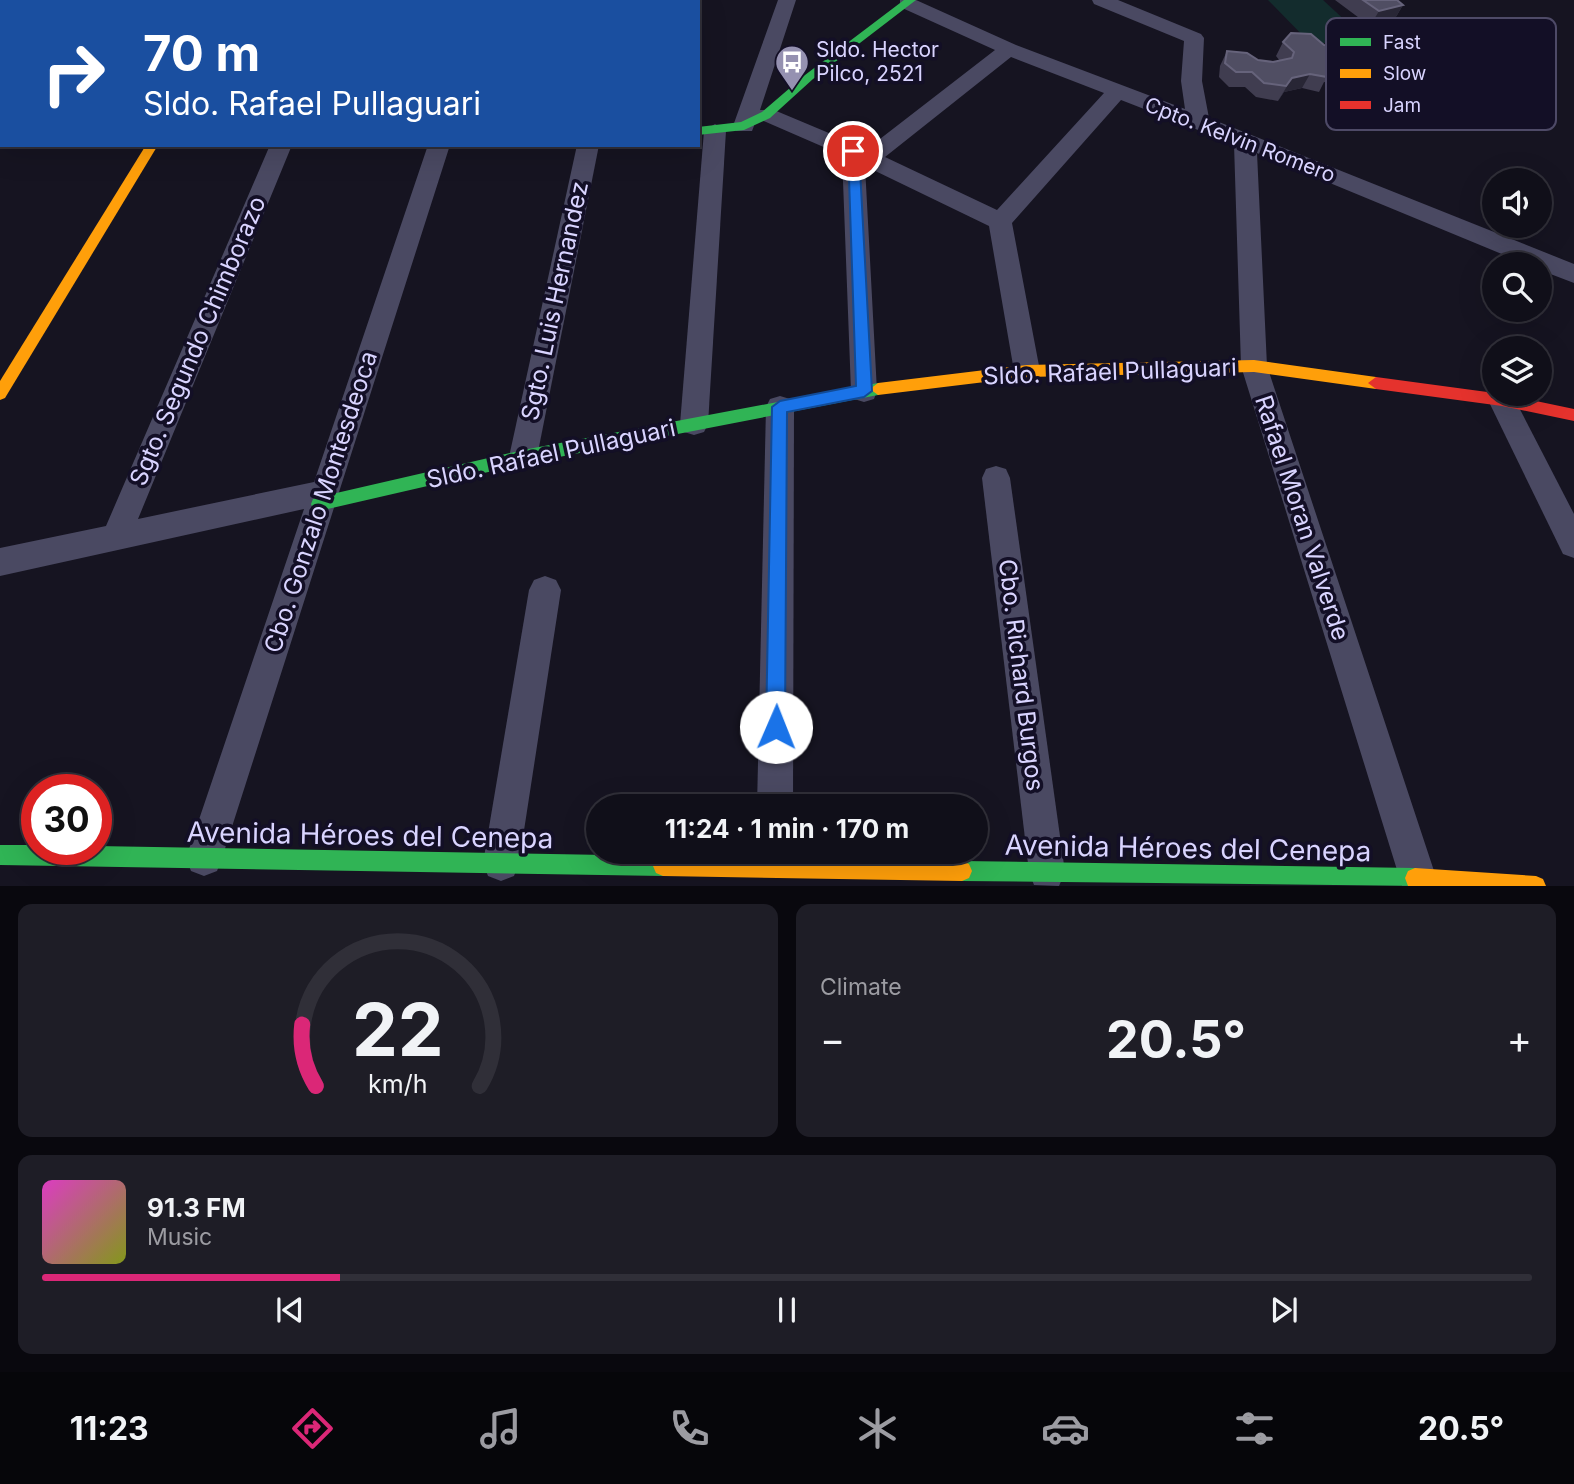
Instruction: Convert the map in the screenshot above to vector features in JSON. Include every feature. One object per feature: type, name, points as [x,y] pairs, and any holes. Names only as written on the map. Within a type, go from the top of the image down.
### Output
[{"type":"street","points":[[744,126],[787,0]]},
{"type":"street","points":[[1101,0],[1194,38],[1189,82],[1191,101],[1200,123]]},
{"type":"street","points":[[694,424],[707,131],[744,126],[766,115],[809,77],[909,1]]},
{"type":"street","name":"Cpto. Kelvin Romero","points":[[909,1],[1009,50],[1245,140],[1574,274]]},
{"type":"street","points":[[861,155],[1009,50]]},
{"type":"street","points":[[1000,221],[1116,92]]},
{"type":"street","points":[[766,115],[861,155],[1000,221]]},
{"type":"street","name":"Rafael Moran Valverde","points":[[1245,140],[1254,366],[1419,882]]},
{"type":"street","points":[[4,379],[151,147]]},
{"type":"street","name":"Sgto. Segundo Chimborazo","points":[[116,537],[280,147]]},
{"type":"street","name":"Cbo. Gonzalo Montesdeoca","points":[[204,858],[438,147]]},
{"type":"street","name":"Sgto. Luis Hernandez","points":[[523,457],[588,147]]},
{"type":"street","points":[[861,155],[864,391]]},
{"type":"street","points":[[1000,221],[1027,370]]},
{"type":"street","name":"Sldo. Rafael Pullaguari","points":[[0,562],[864,391],[1027,370],[1254,366],[1482,397]]},
{"type":"street","points":[[1505,406],[1574,544]]},
{"type":"street","name":"Sldo. Rafael Pullaguari","points":[[1531,406],[1574,415]]},
{"type":"street","points":[[775,794],[780,407]]},
{"type":"street","name":"Cbo. Richard Burgos","points":[[996,478],[1047,872]]},
{"type":"street","points":[[501,863],[545,590]]},
{"type":"street","name":"Avenida Héroes del Cenepa","points":[[0,855],[46,871],[204,858],[333,873],[501,863],[586,862]]},
{"type":"street","name":"Avenida Héroes del Cenepa","points":[[805,864],[912,878],[1047,872],[1536,886]]},
{"type":"green space","points":[[1268,0],[1323,0],[1342,18],[1326,18],[1326,43],[1312,45]]},
{"type":"building","points":[[1363,0],[1397,0],[1403,5],[1379,11]]},
{"type":"building","points":[[1291,33],[1311,34],[1326,45],[1326,77],[1310,74],[1292,78],[1286,86],[1264,83],[1252,72],[1236,72],[1225,63],[1227,51],[1247,53],[1258,60],[1273,62],[1292,58],[1294,52],[1283,42]]},
{"type":"traffic: fast","points":[[700,131],[744,126],[766,115],[809,77],[911,0]]},
{"type":"traffic: fast","points":[[319,504],[523,457],[878,389]]},
{"type":"traffic: fast","points":[[0,855],[663,866]]},
{"type":"traffic: fast","points":[[962,871],[1415,878]]},
{"type":"traffic: slow","points":[[0,394],[151,147]]},
{"type":"traffic: slow","points":[[878,389],[1027,371],[1254,366],[1376,383]]},
{"type":"traffic: slow","points":[[663,866],[962,871]]},
{"type":"traffic: slow","points":[[1415,878],[1536,886]]},
{"type":"traffic: jam","points":[[1376,383],[1502,400],[1574,415]]},
{"type":"place","name":"Sldo. Hector Pilco, 2521","points":[[792,92]]},
{"type":"route","points":[[776,727],[780,407],[864,391],[853,151]]}]
